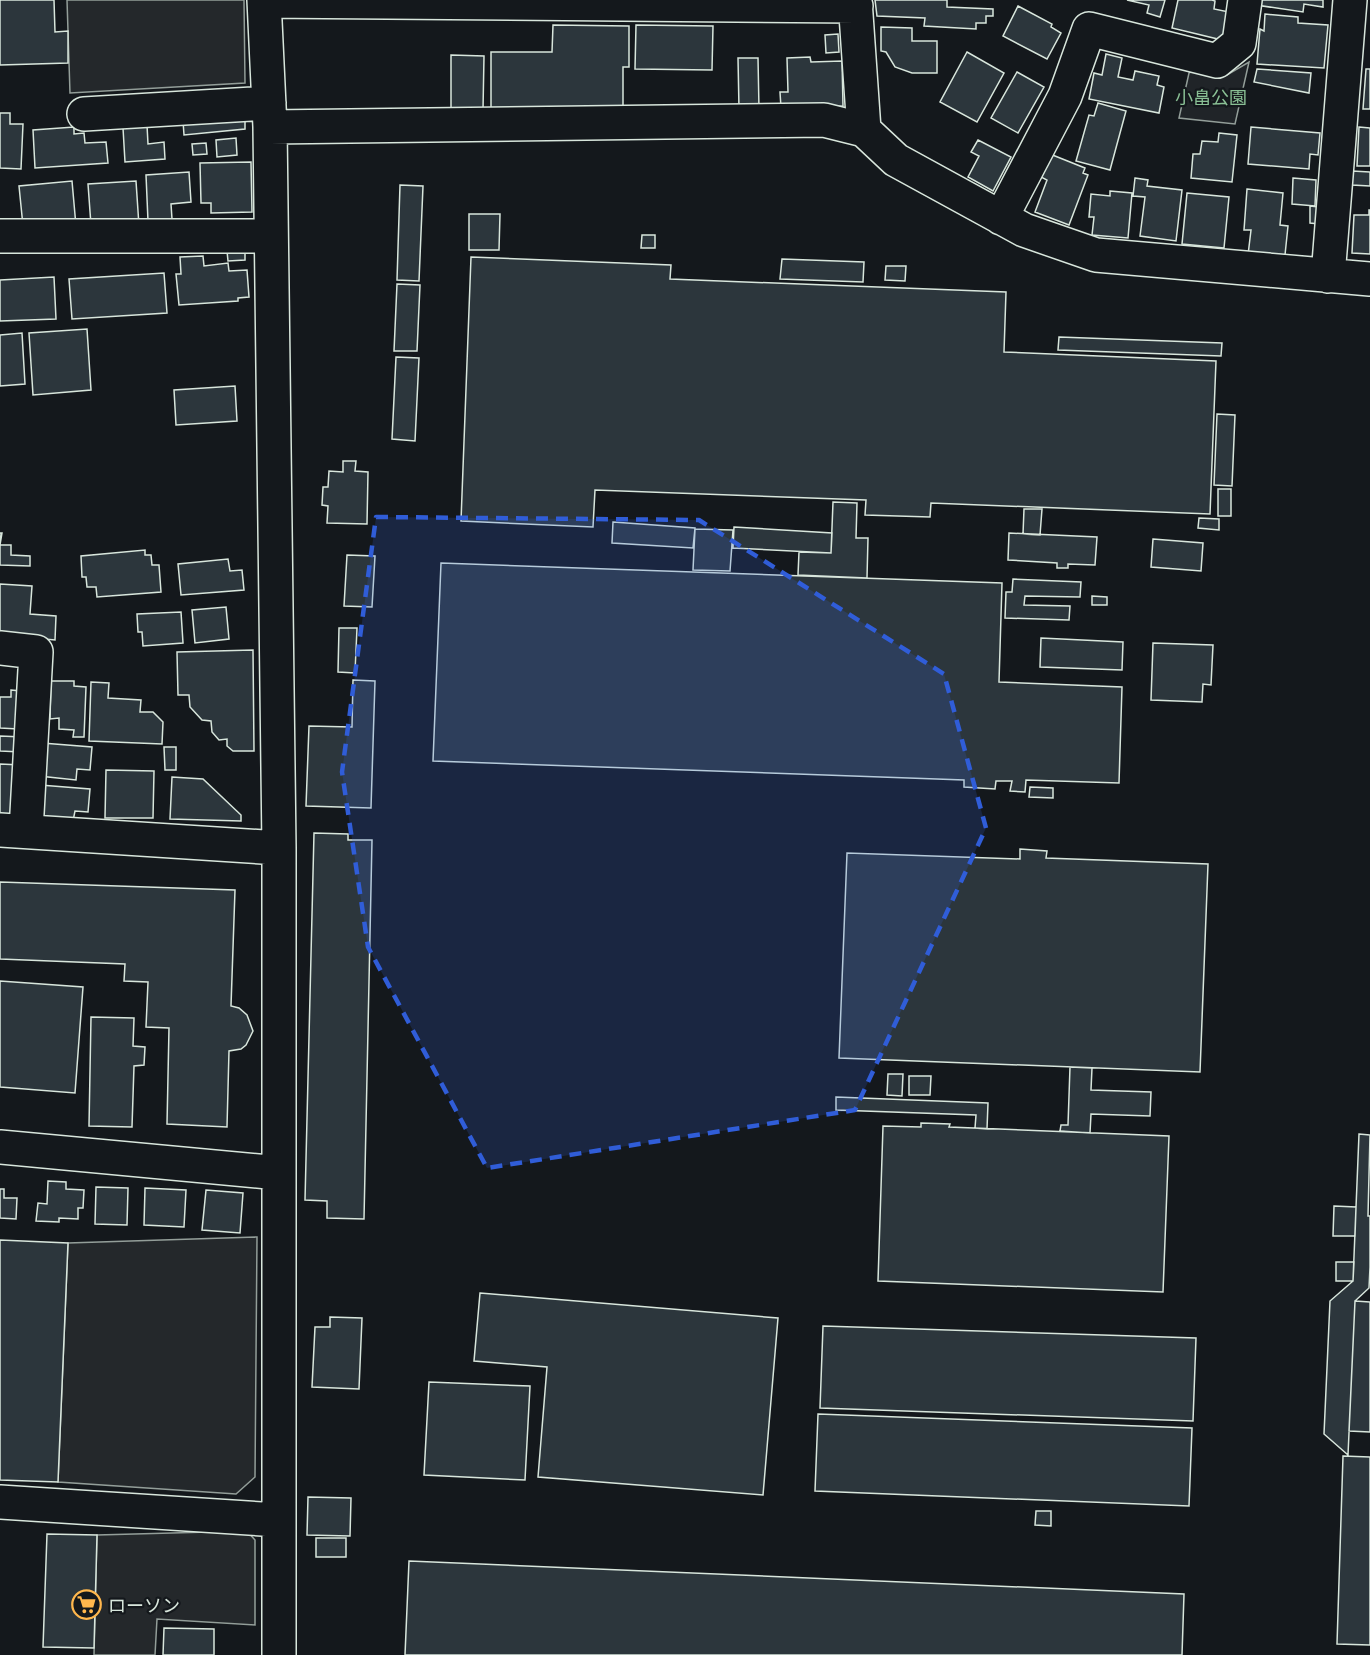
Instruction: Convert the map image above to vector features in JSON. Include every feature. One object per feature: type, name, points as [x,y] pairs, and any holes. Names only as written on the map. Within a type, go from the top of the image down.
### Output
[{"type":"street","points":[[1001,218],[1065,96],[1089,29],[1217,61],[1239,43],[1245,0]]},
{"type":"street","points":[[1328,276],[1350,0]]},
{"type":"street","points":[[279,1655],[279,848],[269,115],[264,1],[856,3],[864,130]]},
{"type":"street","points":[[84,114],[824,120],[864,130],[896,160],[1024,230],[1096,255],[1370,279]]},
{"type":"street","points":[[0,237],[271,236]]},
{"type":"street","points":[[0,648],[36,651],[13,831],[279,848]]},
{"type":"street","points":[[0,1147],[279,1173]]},
{"type":"street","points":[[0,1502],[278,1520]]},
{"type":"highlighted area","points":[[376,517],[699,520],[944,674],[986,828],[855,1110],[487,1168],[368,947],[342,772]]},
{"type":"green space","name":"小畠公園","points":[[1249,62],[1235,124],[1179,118],[1189,73],[1197,68],[1227,75]]},
{"type":"shaded area","points":[[67,0],[244,0],[245,83],[70,93]]},
{"type":"shaded area","points":[[257,1237],[255,1477],[236,1494],[58,1482],[68,1243]]},
{"type":"shaded area","points":[[247,1531],[255,1540],[255,1625],[157,1619],[155,1655],[94,1655],[97,1535]]},
{"type":"building","points":[[0,0],[54,0],[55,32],[68,31],[68,63],[0,65]]},
{"type":"building","points":[[875,0],[947,0],[947,7],[993,9],[993,16],[986,16],[986,23],[976,23],[976,29],[924,26],[925,18],[877,16]]},
{"type":"building","points":[[1127,0],[1165,0],[1160,17],[1147,13],[1149,5]]},
{"type":"building","points":[[1178,0],[1212,0],[1215,1],[1214,9],[1229,12],[1222,40],[1172,28]]},
{"type":"building","points":[[1256,0],[1323,0],[1323,7],[1304,4],[1303,12],[1256,5]]},
{"type":"building","points":[[1018,6],[1052,24],[1051,27],[1061,33],[1047,59],[1003,36]]},
{"type":"building","points":[[1265,14],[1298,17],[1298,23],[1328,25],[1324,68],[1257,64],[1260,29],[1264,31]]},
{"type":"building","points":[[553,25],[629,26],[629,67],[623,67],[623,110],[491,109],[491,52],[552,52]]},
{"type":"building","points":[[636,25],[713,26],[712,70],[635,69]]},
{"type":"building","points":[[881,27],[912,28],[912,41],[937,41],[937,73],[912,73],[895,67],[886,52],[881,51]]},
{"type":"building","points":[[838,34],[839,52],[826,53],[825,35]]},
{"type":"building","points":[[967,52],[1004,73],[977,122],[940,102]]},
{"type":"building","points":[[1106,54],[1122,58],[1118,77],[1133,80],[1135,71],[1159,76],[1157,85],[1164,87],[1159,113],[1089,99],[1094,73],[1102,75]]},
{"type":"building","points":[[451,55],[484,56],[483,110],[451,110]]},
{"type":"building","points":[[810,57],[811,62],[842,61],[843,106],[781,108],[780,92],[788,92],[787,58]]},
{"type":"building","points":[[738,58],[758,58],[759,109],[739,109]]},
{"type":"building","points":[[1257,69],[1311,73],[1309,93],[1254,82]]},
{"type":"building","points":[[1366,69],[1370,69],[1370,109],[1363,109]]},
{"type":"building","points":[[1017,72],[1044,87],[1018,133],[991,118]]},
{"type":"building","points":[[1098,103],[1126,111],[1110,170],[1076,161],[1089,115],[1094,116]]},
{"type":"building","points":[[0,113],[10,113],[10,124],[23,124],[21,169],[0,168]]},
{"type":"building","points":[[245,120],[245,129],[184,135],[183,121]]},
{"type":"building","points":[[147,125],[148,144],[164,142],[165,159],[125,162],[123,128]]},
{"type":"building","points":[[74,127],[74,134],[84,133],[85,143],[106,142],[108,163],[35,168],[33,130]]},
{"type":"building","points":[[1251,127],[1320,133],[1318,155],[1310,154],[1309,169],[1248,164]]},
{"type":"building","points":[[1359,127],[1370,128],[1370,166],[1357,166]]},
{"type":"building","points":[[1219,133],[1237,135],[1232,182],[1191,178],[1193,154],[1200,154],[1202,141],[1218,142]]},
{"type":"building","points":[[236,138],[237,155],[217,157],[216,140]]},
{"type":"building","points":[[978,140],[1011,157],[993,191],[968,177],[979,156],[971,152]]},
{"type":"building","points":[[206,143],[207,154],[193,155],[192,144]]},
{"type":"building","points":[[1050,154],[1085,168],[1083,173],[1088,175],[1069,225],[1035,212],[1047,180],[1041,177]]},
{"type":"building","points":[[251,162],[252,212],[211,213],[211,203],[201,203],[200,163]]},
{"type":"building","points":[[1352,171],[1370,172],[1370,186],[1352,185]]},
{"type":"building","points":[[189,172],[191,202],[171,204],[172,219],[148,221],[146,175]]},
{"type":"building","points":[[1135,178],[1148,180],[1147,186],[1182,190],[1176,241],[1140,236],[1145,197],[1133,196]]},
{"type":"building","points":[[1293,178],[1316,180],[1315,206],[1292,204]]},
{"type":"building","points":[[72,181],[76,226],[23,226],[19,186]]},
{"type":"building","points":[[136,181],[139,226],[91,225],[88,184]]},
{"type":"building","points":[[400,185],[423,186],[419,281],[397,280]]},
{"type":"building","points":[[1247,189],[1283,193],[1280,225],[1288,226],[1285,255],[1263,253],[1263,256],[1248,255],[1251,230],[1244,230]]},
{"type":"building","points":[[1110,191],[1132,193],[1128,238],[1092,235],[1094,217],[1089,217],[1091,194],[1110,196]]},
{"type":"building","points":[[1187,193],[1229,197],[1224,248],[1182,244]]},
{"type":"building","points":[[1310,206],[1319,207],[1319,224],[1310,223]]},
{"type":"building","points":[[1369,210],[1370,254],[1352,253],[1354,215],[1369,215]]},
{"type":"building","points":[[469,214],[500,214],[499,250],[469,250]]},
{"type":"building","points":[[642,235],[655,235],[655,248],[641,248]]},
{"type":"building","points":[[245,250],[245,260],[228,261],[227,251]]},
{"type":"building","points":[[203,256],[204,266],[228,263],[229,271],[247,270],[249,297],[238,298],[238,301],[179,305],[176,274],[181,274],[180,257]]},
{"type":"building","points":[[471,257],[671,265],[670,279],[1006,292],[1004,352],[1216,361],[1210,514],[931,503],[930,517],[865,515],[866,500],[595,490],[593,527],[461,521]]},
{"type":"building","points":[[782,259],[864,262],[863,282],[780,279]]},
{"type":"building","points":[[886,266],[906,266],[905,281],[885,280]]},
{"type":"building","points":[[164,273],[167,313],[72,319],[69,279]]},
{"type":"building","points":[[54,277],[56,319],[0,321],[0,280]]},
{"type":"building","points":[[397,284],[420,285],[417,351],[394,351]]},
{"type":"building","points":[[87,329],[91,390],[33,395],[29,333]]},
{"type":"building","points":[[22,333],[25,384],[0,386],[0,335]]},
{"type":"building","points":[[1059,337],[1222,343],[1221,356],[1058,350]]},
{"type":"building","points":[[396,357],[419,358],[415,441],[392,439]]},
{"type":"building","points":[[235,386],[237,421],[176,425],[174,390]]},
{"type":"building","points":[[1217,414],[1235,415],[1232,486],[1214,485]]},
{"type":"building","points":[[343,461],[356,461],[355,471],[368,472],[367,524],[327,523],[328,506],[322,505],[323,487],[328,487],[329,471],[343,472]]},
{"type":"building","points":[[1218,489],[1231,489],[1231,516],[1218,516]]},
{"type":"building","points":[[833,502],[857,503],[856,538],[868,538],[867,578],[798,575],[799,552],[831,553]]},
{"type":"building","points":[[1024,509],[1042,509],[1040,535],[1023,534]]},
{"type":"building","points":[[1199,518],[1219,519],[1219,530],[1198,528]]},
{"type":"building","points":[[613,522],[695,528],[693,548],[612,543]]},
{"type":"building","points":[[734,527],[832,533],[831,553],[733,548]]},
{"type":"building","points":[[695,529],[733,530],[730,571],[693,570]]},
{"type":"building","points":[[1009,533],[1097,537],[1095,565],[1068,564],[1068,568],[1057,568],[1057,563],[1008,560]]},
{"type":"building","points":[[1153,539],[1203,543],[1201,571],[1151,567]]},
{"type":"building","points":[[0,545],[11,545],[11,555],[30,556],[30,566],[0,565]]},
{"type":"building","points":[[145,550],[145,555],[151,555],[152,565],[159,565],[161,592],[97,597],[96,587],[87,587],[86,577],[82,577],[81,556]]},
{"type":"building","points":[[347,555],[375,556],[372,607],[344,606]]},
{"type":"building","points":[[228,559],[230,571],[242,570],[244,590],[181,595],[178,564]]},
{"type":"building","points":[[441,563],[1002,583],[999,682],[1122,687],[1119,783],[1026,780],[1025,792],[1010,791],[1012,781],[996,781],[995,789],[964,787],[964,780],[433,761]]},
{"type":"building","points":[[1013,579],[1081,582],[1080,597],[1025,596],[1024,605],[1070,606],[1069,620],[1005,618],[1006,592],[1012,592]]},
{"type":"building","points":[[0,584],[32,586],[30,614],[56,616],[55,640],[0,635]]},
{"type":"building","points":[[1092,596],[1107,597],[1107,605],[1092,605]]},
{"type":"building","points":[[226,607],[229,639],[195,643],[192,610]]},
{"type":"building","points":[[181,612],[183,643],[143,646],[142,632],[138,632],[137,614]]},
{"type":"building","points":[[339,628],[357,628],[355,673],[338,672]]},
{"type":"building","points":[[1041,638],[1123,642],[1122,670],[1040,667]]},
{"type":"building","points":[[1153,643],[1213,645],[1211,685],[1203,684],[1202,702],[1151,700]]},
{"type":"building","points":[[253,650],[254,751],[233,751],[227,746],[227,739],[219,740],[212,732],[211,721],[202,720],[190,707],[189,695],[178,695],[177,652]]},
{"type":"building","points":[[353,680],[375,681],[371,808],[306,806],[309,726],[352,727]]},
{"type":"building","points":[[51,681],[74,681],[74,686],[86,687],[84,737],[73,737],[74,730],[59,729],[59,718],[50,719]]},
{"type":"building","points":[[91,682],[109,683],[108,698],[141,700],[140,712],[153,712],[163,722],[162,744],[89,741]]},
{"type":"building","points":[[11,690],[21,691],[18,729],[0,728],[0,697],[11,697]]},
{"type":"building","points":[[0,736],[23,737],[21,752],[0,751]]},
{"type":"building","points":[[42,743],[92,747],[90,770],[77,769],[76,780],[39,776]]},
{"type":"building","points":[[164,747],[176,747],[176,770],[165,770]]},
{"type":"building","points":[[0,764],[21,765],[19,824],[0,823]]},
{"type":"building","points":[[106,770],[154,771],[153,818],[105,818]]},
{"type":"building","points":[[172,777],[203,779],[241,815],[241,821],[170,819]]},
{"type":"building","points":[[40,785],[90,789],[88,812],[75,811],[73,821],[37,818]]},
{"type":"building","points":[[1030,787],[1053,788],[1053,798],[1029,797]]},
{"type":"building","points":[[314,833],[348,834],[348,840],[372,840],[364,1219],[327,1218],[327,1201],[305,1200]]},
{"type":"building","points":[[1020,849],[1047,851],[1046,858],[1208,864],[1200,1072],[839,1058],[847,853],[1020,859]]},
{"type":"building","points":[[0,882],[235,890],[231,1006],[239,1008],[247,1015],[253,1031],[246,1045],[241,1049],[229,1051],[227,1127],[167,1124],[169,1028],[146,1027],[148,982],[124,981],[125,964],[0,959]]},
{"type":"building","points":[[0,981],[83,987],[75,1093],[0,1087]]},
{"type":"building","points":[[91,1017],[134,1018],[133,1046],[145,1047],[144,1065],[134,1066],[132,1127],[89,1126]]},
{"type":"building","points":[[1070,1067],[1092,1068],[1091,1090],[1151,1092],[1150,1116],[1091,1114],[1090,1133],[1060,1131],[1061,1125],[1068,1125]]},
{"type":"building","points":[[888,1074],[903,1074],[902,1096],[887,1095]]},
{"type":"building","points":[[909,1076],[931,1076],[930,1095],[909,1095]]},
{"type":"building","points":[[836,1097],[988,1103],[987,1129],[975,1128],[976,1115],[836,1110]]},
{"type":"building","points":[[921,1123],[950,1124],[949,1127],[1169,1136],[1163,1292],[878,1281],[883,1126],[921,1127]]},
{"type":"building","points":[[1359,1134],[1370,1135],[1368,1216],[1370,1216],[1370,1267],[1369,1288],[1355,1301],[1348,1455],[1324,1434],[1330,1301],[1353,1281]]},
{"type":"building","points":[[48,1181],[66,1182],[66,1189],[84,1190],[83,1208],[78,1208],[78,1219],[59,1218],[59,1222],[36,1221],[38,1203],[47,1204]]},
{"type":"building","points":[[96,1187],[128,1188],[127,1225],[95,1224]]},
{"type":"building","points":[[145,1188],[186,1190],[184,1227],[144,1225]]},
{"type":"building","points":[[0,1189],[4,1189],[4,1198],[17,1198],[16,1219],[0,1218]]},
{"type":"building","points":[[206,1190],[243,1193],[240,1233],[202,1230]]},
{"type":"building","points":[[1334,1206],[1356,1207],[1355,1236],[1333,1236]]},
{"type":"building","points":[[0,1240],[68,1243],[58,1482],[0,1480]]},
{"type":"building","points":[[1336,1262],[1354,1262],[1353,1281],[1336,1281]]},
{"type":"building","points":[[480,1293],[778,1318],[763,1495],[538,1477],[547,1367],[474,1361]]},
{"type":"building","points":[[1355,1301],[1370,1302],[1370,1432],[1349,1431]]},
{"type":"building","points":[[330,1317],[362,1318],[359,1389],[312,1387],[315,1327],[330,1327]]},
{"type":"building","points":[[823,1326],[1196,1338],[1193,1421],[820,1408]]},
{"type":"building","points":[[429,1382],[530,1386],[525,1480],[424,1475]]},
{"type":"building","points":[[818,1414],[1192,1428],[1189,1506],[815,1491]]},
{"type":"building","points":[[1343,1456],[1370,1457],[1370,1645],[1337,1644]]},
{"type":"building","points":[[308,1497],[351,1498],[350,1536],[307,1535]]},
{"type":"building","points":[[1036,1511],[1051,1511],[1051,1526],[1035,1525]]},
{"type":"building","points":[[47,1534],[97,1535],[94,1648],[43,1647]]},
{"type":"building","points":[[316,1538],[346,1538],[346,1557],[316,1557]]},
{"type":"building","points":[[409,1561],[1184,1594],[1182,1655],[405,1655]]},
{"type":"building","points":[[164,1628],[214,1629],[214,1655],[163,1655]]},
{"type":"place","name":"ローソン","points":[[87,1605]]}]
